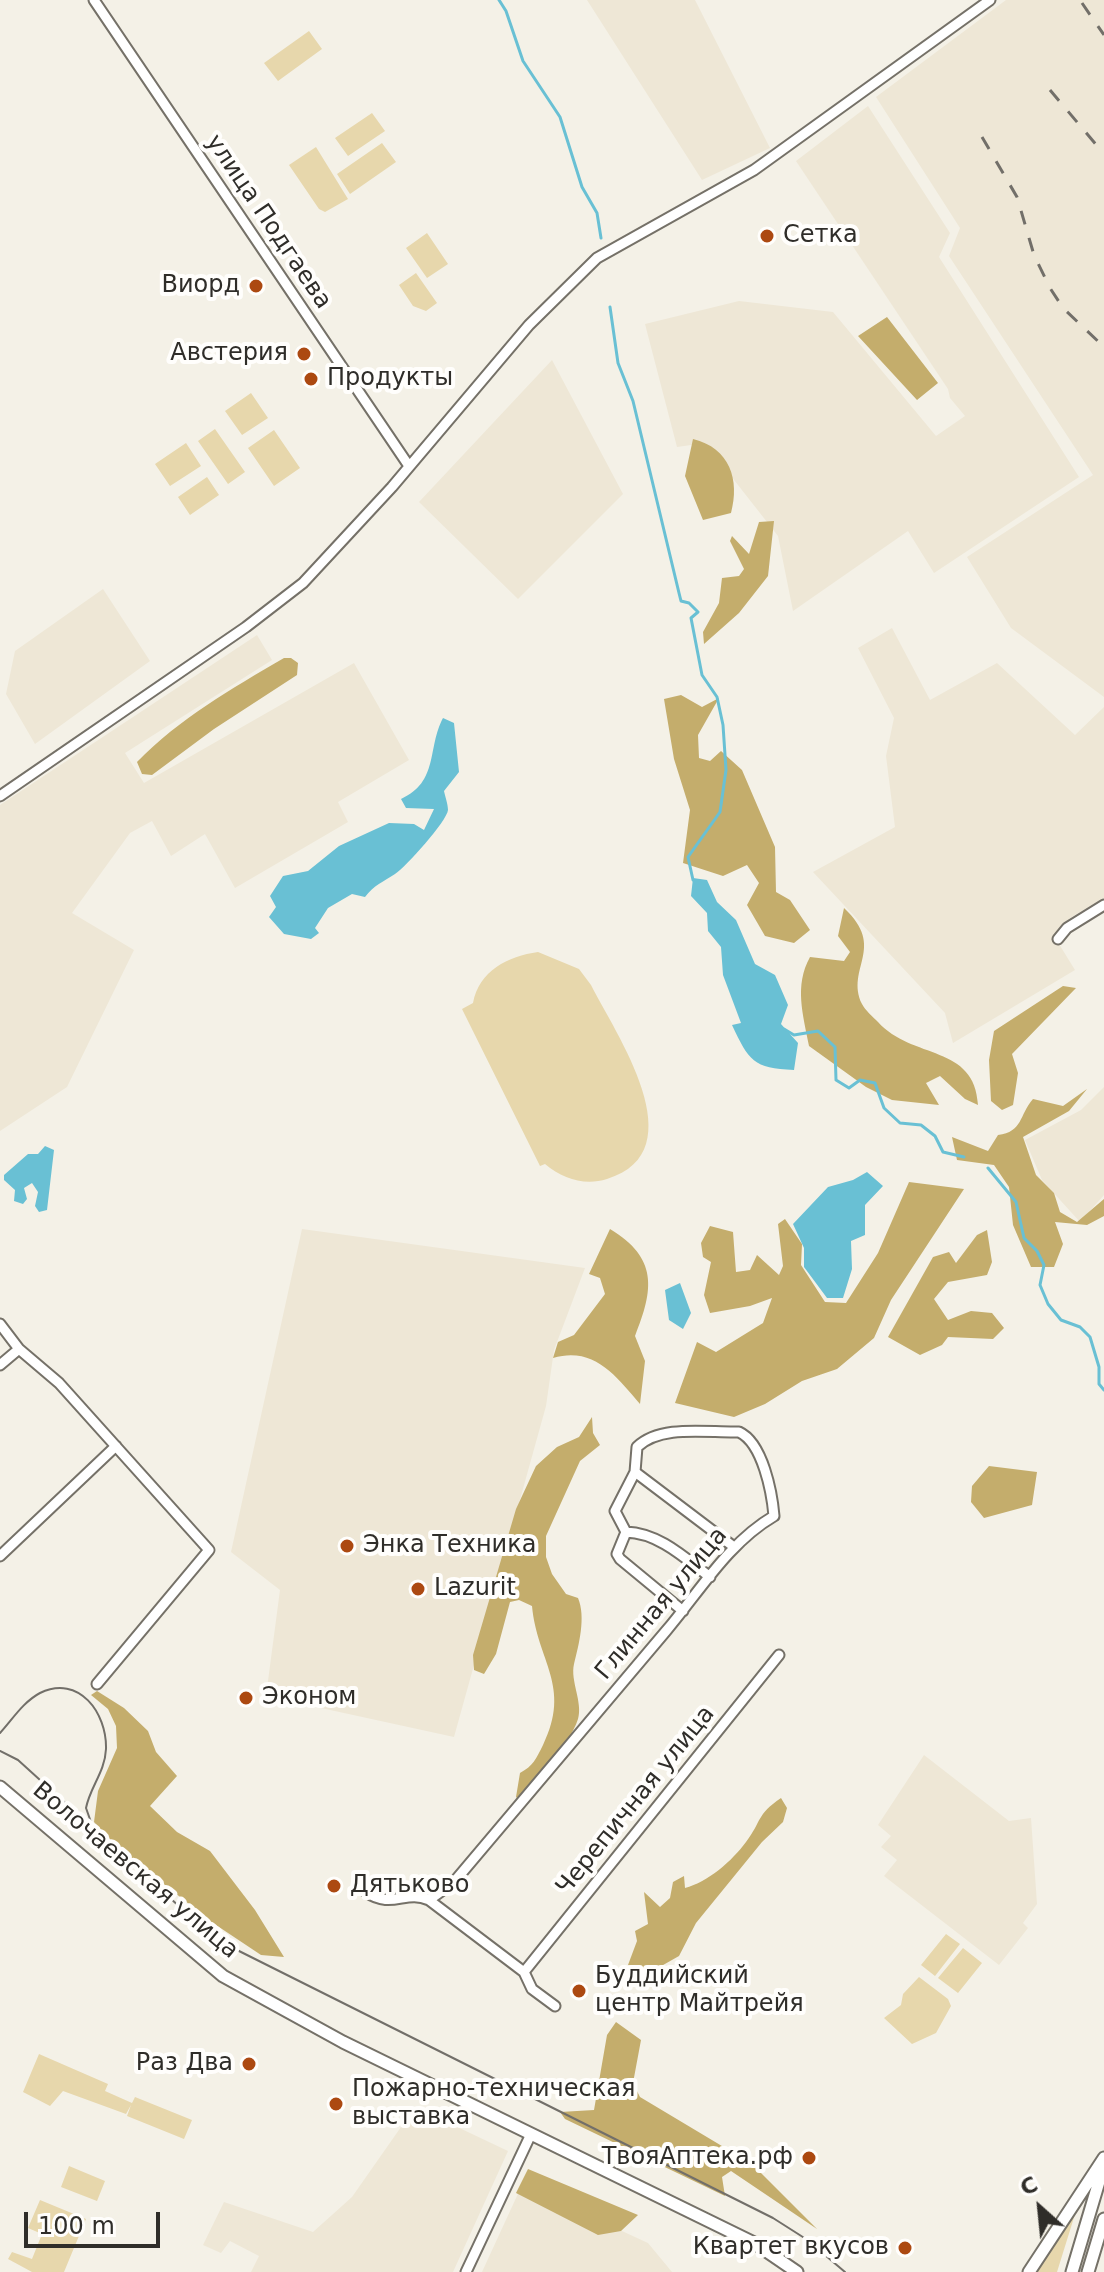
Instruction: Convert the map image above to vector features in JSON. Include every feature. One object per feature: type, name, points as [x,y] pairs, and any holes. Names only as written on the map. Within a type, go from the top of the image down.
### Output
[{"type":"main road","name":"Волочаевская улица","points":[[0,1787],[223,1976],[343,2042],[756,2244],[797,2272]]},
{"type":"main road","points":[[1029,2272],[1104,2161]]},
{"type":"main road","points":[[1072,2272],[1104,2161]]},
{"type":"main road","points":[[1088,2272],[1104,2219]]},
{"type":"street","name":"улица Подгаева","points":[[94,0],[409,466]]},
{"type":"street","points":[[0,796],[246,627],[303,583],[409,466],[529,325],[597,258],[754,170],[990,0]]},
{"type":"street","points":[[1058,939],[1067,928],[1104,905]]},
{"type":"street","points":[[0,1324],[19,1349],[59,1383],[206,1544],[209,1553],[97,1684]]},
{"type":"street","points":[[0,1365],[19,1349]]},
{"type":"street","name":"Глинная улица","points":[[429,1900],[454,1882],[734,1547],[754,1528],[774,1516],[771,1488],[745,1435],[659,1433],[637,1447],[635,1472],[615,1511],[625,1537]]},
{"type":"street","points":[[0,1556],[116,1446]]},
{"type":"street","points":[[635,1472],[734,1547]]},
{"type":"street","points":[[683,1611],[620,1559],[617,1554],[625,1537],[637,1532],[669,1546],[710,1577]]},
{"type":"street","name":"Черепичная улица","points":[[524,1972],[779,1655]]},
{"type":"street","points":[[366,1892],[380,1901],[394,1902],[420,1896],[429,1900],[524,1972],[532,1989],[555,2006]]},
{"type":"street","points":[[466,2272],[531,2134]]},
{"type":"shaded area","points":[[587,0],[695,0],[770,148],[702,180]]},
{"type":"shaded area","points":[[1006,0],[1104,0],[1104,697],[1011,628],[967,557],[1093,475],[949,256],[960,228],[876,97]]},
{"type":"shaded area","points":[[309,31],[322,49],[278,81],[264,63]]},
{"type":"shaded area","points":[[868,106],[950,233],[939,257],[1079,477],[934,573],[908,531],[793,611],[778,536],[705,443],[677,447],[645,324],[739,301],[833,312],[936,436],[965,416],[950,398],[948,389],[796,161]]},
{"type":"shaded area","points":[[372,113],[385,131],[348,156],[335,138]]},
{"type":"shaded area","points":[[382,143],[396,162],[350,194],[337,174]]},
{"type":"shaded area","points":[[316,147],[348,199],[325,212],[319,209],[289,165]]},
{"type":"shaded area","points":[[427,233],[448,264],[427,278],[406,248]]},
{"type":"shaded area","points":[[416,273],[437,303],[426,311],[413,306],[399,285]]},
{"type":"shaded area","points":[[887,317],[938,383],[917,400],[858,336]]},
{"type":"shaded area","points":[[552,360],[623,494],[518,599],[419,502]]},
{"type":"shaded area","points":[[251,393],[268,418],[242,435],[225,411]]},
{"type":"shaded area","points":[[215,429],[245,472],[228,484],[198,441]]},
{"type":"shaded area","points":[[274,430],[300,468],[274,486],[248,448]]},
{"type":"shaded area","points":[[693,439],[716,450],[729,467],[734,489],[731,513],[703,520],[685,476]]},
{"type":"shaded area","points":[[186,443],[201,466],[170,486],[155,464]]},
{"type":"shaded area","points":[[207,477],[219,495],[190,515],[178,497]]},
{"type":"shaded area","points":[[774,521],[768,576],[739,613],[704,644],[703,632],[719,603],[722,578],[739,576],[744,569],[730,541],[732,536],[749,554],[759,522]]},
{"type":"shaded area","points":[[103,589],[150,661],[35,744],[6,694],[15,651]]},
{"type":"shaded area","points":[[892,628],[930,700],[997,663],[1075,735],[1104,707],[1104,898],[1070,918],[1059,944],[1075,970],[953,1043],[945,1013],[813,872],[895,827],[886,756],[894,718],[858,648]]},
{"type":"shaded area","points":[[257,635],[272,660],[125,753],[144,783],[354,663],[409,760],[338,802],[348,822],[235,888],[205,834],[171,856],[152,821],[130,833],[72,913],[134,950],[67,1087],[0,1131],[0,805]]},
{"type":"shaded area","points":[[284,658],[298,663],[297,675],[214,729],[152,775],[142,774],[137,762],[153,746],[188,718]]},
{"type":"shaded area","points":[[681,695],[702,707],[719,698],[698,735],[699,758],[710,761],[721,751],[742,770],[775,847],[776,892],[790,900],[810,930],[794,943],[765,936],[747,905],[759,883],[747,865],[723,876],[683,863],[690,810],[674,759],[664,699]]},
{"type":"shaded area","points":[[844,908],[863,935],[858,991],[863,1006],[892,1034],[954,1062],[966,1072],[974,1085],[978,1105],[965,1099],[940,1076],[926,1083],[939,1105],[892,1100],[866,1087],[809,1046],[802,1011],[802,979],[810,957],[844,961],[850,952],[838,936]]},
{"type":"shaded area","points":[[538,952],[579,969],[591,985],[631,1060],[642,1090],[648,1118],[646,1144],[633,1165],[607,1179],[591,1182],[574,1180],[545,1164],[540,1166],[462,1009],[473,1003],[481,982],[496,967],[516,957]]},
{"type":"shaded area","points":[[1063,986],[1076,988],[1012,1054],[1018,1073],[1013,1105],[1002,1110],[991,1101],[989,1060],[994,1031]]},
{"type":"shaded area","points":[[1104,1087],[1104,1195],[1080,1222],[1042,1180],[1025,1140],[1081,1110]]},
{"type":"shaded area","points":[[1087,1089],[1069,1111],[1023,1137],[1036,1175],[1054,1193],[1060,1212],[1077,1222],[1104,1199],[1104,1216],[1087,1225],[1055,1222],[1063,1244],[1054,1267],[1031,1267],[1013,1225],[1009,1187],[994,1165],[957,1160],[952,1137],[988,1151],[998,1135],[1016,1127],[1033,1099],[1063,1106]]},
{"type":"shaded area","points":[[909,1182],[964,1189],[891,1300],[874,1338],[837,1369],[802,1381],[765,1404],[734,1417],[675,1403],[697,1342],[716,1352],[763,1323],[772,1298],[750,1306],[710,1313],[704,1295],[711,1262],[703,1257],[701,1243],[710,1226],[733,1232],[736,1272],[750,1270],[757,1255],[779,1275],[783,1266],[778,1224],[785,1219],[802,1244],[801,1265],[825,1302],[846,1303],[878,1253]]},
{"type":"shaded area","points":[[302,1229],[585,1268],[554,1350],[546,1406],[454,1737],[266,1696],[280,1590],[231,1552]]},
{"type":"shaded area","points":[[610,1229],[637,1251],[648,1276],[646,1304],[635,1336],[645,1361],[640,1404],[613,1374],[592,1360],[568,1355],[553,1358],[558,1342],[574,1335],[605,1294],[600,1278],[589,1274]]},
{"type":"shaded area","points":[[987,1230],[992,1262],[987,1275],[948,1282],[934,1299],[948,1320],[971,1311],[992,1313],[1004,1328],[993,1339],[948,1337],[942,1345],[920,1355],[888,1337],[933,1257],[949,1252],[956,1263],[977,1235]]},
{"type":"shaded area","points":[[592,1417],[593,1433],[600,1445],[580,1461],[546,1536],[546,1557],[552,1574],[566,1594],[578,1598],[580,1605],[581,1631],[573,1671],[578,1719],[560,1751],[520,1801],[516,1797],[520,1773],[531,1765],[541,1750],[554,1706],[554,1690],[532,1606],[519,1600],[510,1602],[496,1654],[484,1674],[474,1670],[473,1655],[516,1509],[536,1466],[557,1447],[579,1437]]},
{"type":"shaded area","points":[[989,1466],[1037,1472],[1032,1505],[984,1518],[971,1502],[972,1486]]},
{"type":"shaded area","points":[[97,1691],[124,1708],[148,1731],[156,1752],[177,1776],[150,1806],[177,1832],[210,1851],[255,1910],[284,1957],[261,1955],[213,1923],[117,1847],[94,1822],[98,1791],[117,1748],[116,1726],[108,1709],[91,1695]]},
{"type":"shaded area","points":[[924,1755],[1009,1821],[1031,1818],[1037,1904],[1023,1923],[1028,1928],[999,1965],[884,1876],[897,1860],[881,1847],[891,1836],[878,1825]]},
{"type":"shaded area","points":[[781,1798],[787,1808],[783,1822],[762,1842],[696,1923],[679,1956],[649,1973],[628,1965],[637,1941],[635,1931],[648,1924],[644,1892],[660,1907],[670,1898],[673,1882],[684,1876],[685,1888],[711,1876],[740,1849],[763,1814]]},
{"type":"shaded area","points":[[946,1934],[960,1944],[935,1976],[921,1965]]},
{"type":"shaded area","points":[[963,1948],[982,1963],[958,1993],[938,1978]]},
{"type":"shaded area","points":[[919,1977],[948,1999],[951,2006],[936,2033],[912,2044],[884,2018],[901,2005],[903,1994]]},
{"type":"shaded area","points":[[616,2022],[641,2040],[633,2083],[640,2097],[752,2164],[817,2229],[731,2171],[722,2177],[725,2196],[565,2119],[560,2112],[594,2110],[607,2035]]},
{"type":"shaded area","points":[[39,2054],[108,2084],[105,2091],[132,2103],[135,2097],[192,2120],[184,2139],[127,2116],[131,2105],[126,2114],[63,2091],[50,2106],[23,2092]]},
{"type":"shaded area","points":[[415,2107],[508,2151],[453,2272],[251,2272],[259,2256],[230,2241],[221,2253],[203,2245],[224,2202],[313,2232],[352,2197]]},
{"type":"shaded area","points":[[69,2166],[105,2181],[97,2201],[61,2187]]},
{"type":"shaded area","points":[[528,2169],[638,2215],[621,2231],[598,2235],[516,2193]]},
{"type":"shaded area","points":[[522,2185],[648,2243],[672,2272],[482,2272]]},
{"type":"shaded area","points":[[40,2200],[86,2219],[64,2272],[32,2272],[8,2259],[12,2252],[32,2259],[42,2234],[28,2228]]},
{"type":"shaded area","points":[[1076,2211],[1057,2272],[1035,2272],[1037,2267]]},
{"type":"water","points":[[443,718],[454,723],[459,772],[444,791],[448,810],[441,824],[408,863],[365,897],[352,894],[328,908],[315,928],[319,933],[311,939],[284,934],[269,917],[276,907],[270,896],[283,876],[308,871],[339,846],[389,823],[414,824],[424,830],[434,809],[406,808],[401,799],[413,792],[427,774]]},
{"type":"water","points":[[693,878],[707,880],[717,902],[736,920],[755,964],[775,975],[788,1005],[781,1024],[798,1043],[794,1070],[769,1067],[754,1060],[738,1037],[732,1025],[741,1023],[723,975],[721,947],[708,931],[707,913],[691,896]]},
{"type":"water","points":[[45,1146],[54,1150],[47,1210],[39,1212],[35,1206],[38,1192],[32,1183],[24,1188],[27,1199],[23,1204],[14,1201],[15,1190],[4,1180],[4,1175],[28,1154],[38,1154]]},
{"type":"water","points":[[867,1172],[883,1186],[865,1205],[865,1235],[851,1241],[852,1269],[843,1298],[827,1298],[804,1267],[804,1248],[793,1224],[828,1187],[853,1180]]},
{"type":"water","points":[[680,1283],[691,1313],[683,1329],[669,1320],[665,1290]]},
{"type":"waterway","points":[[499,0],[506,11],[523,61],[560,117],[582,187],[597,213],[601,238]]},
{"type":"waterway","points":[[610,307],[618,363],[633,401],[681,601],[689,603],[698,612],[691,618],[702,675],[717,697],[723,725],[726,770],[720,812],[688,857],[693,880]]},
{"type":"waterway","points":[[784,1029],[794,1035],[818,1031],[835,1047],[836,1080],[849,1088],[860,1080],[875,1083],[884,1108],[900,1123],[921,1125],[935,1136],[943,1152],[964,1157]]},
{"type":"waterway","points":[[988,1168],[1016,1202],[1024,1238],[1037,1251],[1044,1265],[1040,1285],[1048,1304],[1061,1320],[1080,1327],[1090,1337],[1099,1367],[1099,1384],[1104,1390]]},
{"type":"tram line","points":[[0,1733],[23,1706],[40,1693],[54,1688],[67,1689],[88,1700],[102,1722],[106,1749],[86,1808],[92,1825]]},
{"type":"tram line","points":[[0,1751],[18,1760],[181,1908],[237,1950],[773,2218],[806,2239],[845,2272]]},
{"type":"railway","points":[[1082,3],[1104,35]]},
{"type":"railway","points":[[1050,90],[1104,154]]},
{"type":"railway","points":[[982,137],[1017,197],[1034,255],[1050,288],[1063,308],[1104,347]]},
{"type":"place","name":"Сетка","points":[[767,236]]},
{"type":"place","name":"Виорд","points":[[256,286]]},
{"type":"place","name":"Австерия","points":[[304,354]]},
{"type":"place","name":"Продукты","points":[[311,379]]},
{"type":"place","name":"Энка Техника","points":[[347,1546]]},
{"type":"place","name":"Lazurit","points":[[418,1589]]},
{"type":"place","name":"Эконом","points":[[246,1698]]},
{"type":"place","name":"Дятьково","points":[[334,1886]]},
{"type":"place","name":"Буддийский центр Майтрейя","points":[[579,1991]]},
{"type":"place","name":"Раз Два","points":[[249,2064]]},
{"type":"place","name":"Пожарно-техническая выставка","points":[[336,2104]]},
{"type":"place","name":"ТвояАптека.рф","points":[[809,2158]]},
{"type":"place","name":"Квартет вкусов","points":[[905,2248]]}]
